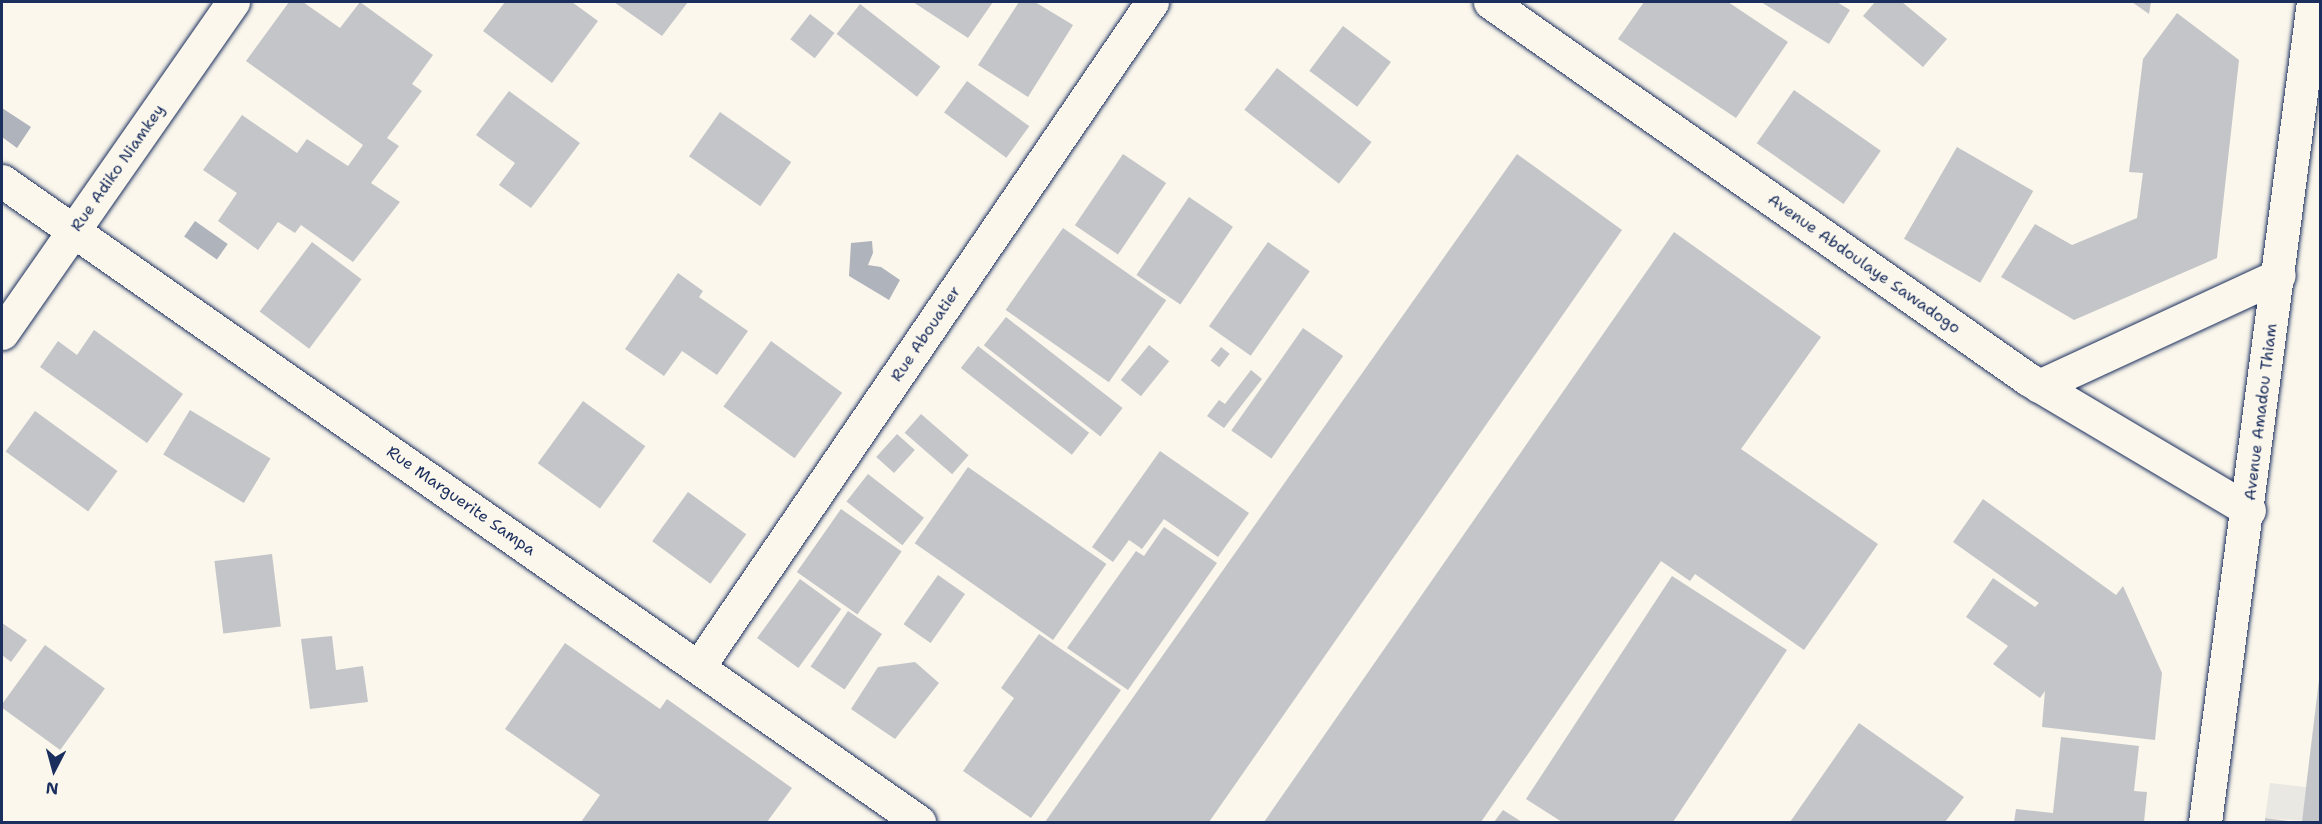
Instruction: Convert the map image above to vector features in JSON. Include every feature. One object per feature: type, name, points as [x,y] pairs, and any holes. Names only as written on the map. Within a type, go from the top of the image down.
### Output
[{"type":"street","name":"Rue Adiko Niamkey","points":[[2,333],[233,2]]},
{"type":"street","name":"Rue Abouatier","points":[[699,666],[1152,2]]},
{"type":"street","name":"Avenue Abdoulaye Sawadogo","points":[[1490,2],[2039,386],[2249,510]]},
{"type":"street","name":"Avenue Amadou Thiam","points":[[2205,822],[2249,510],[2313,2]]},
{"type":"street","name":"Rue Marguerite Sampa","points":[[2,181],[699,666],[919,822]]},
{"type":"street","points":[[2039,386],[2279,275]]},
{"type":"shaded area","points":[[2,108],[31,127],[17,148],[2,137]]},
{"type":"shaded area","points":[[195,221],[228,244],[217,260],[184,237]]},
{"type":"shaded area","points":[[872,241],[873,253],[868,265],[881,267],[900,280],[889,300],[849,276],[851,243]]},
{"type":"shaded area","points":[[2320,669],[2320,822],[2265,818],[2270,783],[2306,787]]},
{"type":"building","points":[[289,2],[303,2],[340,28],[360,2],[433,55],[412,84],[422,91],[387,138],[399,146],[371,183],[400,202],[353,262],[301,225],[295,233],[278,222],[258,250],[218,221],[237,193],[203,170],[242,115],[297,153],[307,139],[348,166],[363,145],[246,61]]},
{"type":"building","points":[[505,2],[572,2],[598,21],[552,83],[483,31]]},
{"type":"building","points":[[614,2],[688,2],[662,36]]},
{"type":"building","points":[[913,2],[993,2],[968,38]]},
{"type":"building","points":[[1019,2],[1035,2],[1073,25],[1028,97],[978,65]]},
{"type":"building","points":[[1644,2],[1728,2],[1788,42],[1736,118],[1618,39]]},
{"type":"building","points":[[1761,2],[1837,2],[1850,10],[1829,44]]},
{"type":"building","points":[[1875,2],[1902,2],[1947,39],[1923,67],[1863,16]]},
{"type":"building","points":[[2132,2],[2151,2],[2149,14]]},
{"type":"building","points":[[860,4],[940,67],[917,97],[837,34]]},
{"type":"building","points":[[2177,13],[2239,60],[2217,258],[2074,320],[2001,277],[2035,224],[2072,245],[2137,218],[2143,173],[2129,172],[2143,59]]},
{"type":"building","points":[[810,14],[834,33],[815,58],[790,39]]},
{"type":"building","points":[[1343,26],[1391,62],[1357,107],[1309,71]]},
{"type":"building","points":[[1277,68],[1372,142],[1339,184],[1244,110]]},
{"type":"building","points":[[967,81],[1029,126],[1006,158],[944,113]]},
{"type":"building","points":[[1794,90],[1881,151],[1844,204],[1757,143]]},
{"type":"building","points":[[509,91],[580,143],[531,208],[499,185],[515,163],[476,135]]},
{"type":"building","points":[[720,112],[791,162],[760,206],[689,156]]},
{"type":"building","points":[[1957,147],[2033,191],[1980,283],[1904,239]]},
{"type":"building","points":[[1123,154],[1166,183],[1118,254],[1075,225]]},
{"type":"building","points":[[1517,154],[1622,230],[1209,822],[1045,822]]},
{"type":"building","points":[[1189,197],[1233,227],[1180,305],[1136,275]]},
{"type":"building","points":[[1063,228],[1166,300],[1109,382],[1006,310]]},
{"type":"building","points":[[1674,232],[1821,337],[1741,449],[1878,544],[1804,650],[1695,574],[1690,581],[1661,561],[1481,822],[1264,822]]},
{"type":"building","points":[[312,242],[362,279],[309,349],[260,311]]},
{"type":"building","points":[[1268,242],[1310,271],[1251,356],[1209,326]]},
{"type":"building","points":[[678,273],[703,291],[699,297],[748,331],[717,375],[682,351],[664,376],[625,349]]},
{"type":"building","points":[[1006,317],[1123,408],[1100,436],[984,345]]},
{"type":"building","points":[[1303,328],[1343,356],[1271,458],[1231,430]]},
{"type":"building","points":[[94,330],[183,394],[147,443],[40,367],[58,341],[77,355]]},
{"type":"building","points":[[771,341],[842,393],[795,458],[723,407]]},
{"type":"building","points":[[1149,345],[1169,361],[1141,396],[1121,380]]},
{"type":"building","points":[[978,346],[1089,433],[1072,455],[961,368]]},
{"type":"building","points":[[1221,347],[1230,354],[1219,367],[1211,360]]},
{"type":"building","points":[[1251,370],[1262,379],[1224,428],[1207,416],[1219,400],[1225,404]]},
{"type":"building","points":[[583,401],[645,446],[600,509],[538,463]]},
{"type":"building","points":[[190,410],[271,458],[244,503],[163,455]]},
{"type":"building","points":[[35,411],[118,471],[88,511],[6,451]]},
{"type":"building","points":[[921,414],[969,455],[952,474],[905,433]]},
{"type":"building","points":[[897,434],[915,450],[894,473],[876,457]]},
{"type":"building","points":[[1160,451],[1249,513],[1218,557],[1164,519],[1142,549],[1129,540],[1113,562],[1092,547]]},
{"type":"building","points":[[968,467],[1106,564],[1053,640],[915,543]]},
{"type":"building","points":[[868,474],[924,518],[902,545],[846,502]]},
{"type":"building","points":[[688,492],[746,534],[710,584],[652,541]]},
{"type":"building","points":[[1983,499],[2116,595],[2123,586],[2162,673],[2155,740],[2042,727],[2045,691],[2040,698],[1993,664],[2008,646],[1966,617],[1993,578],[2035,607],[2039,603],[1953,542]]},
{"type":"building","points":[[841,509],[902,551],[857,615],[797,572]]},
{"type":"building","points":[[1164,527],[1217,563],[1128,690],[1067,648],[1136,551],[1144,556]]},
{"type":"building","points":[[272,554],[281,626],[223,634],[214,561]]},
{"type":"building","points":[[938,575],[965,594],[931,643],[904,624]]},
{"type":"building","points":[[1672,576],[1787,650],[1673,822],[1562,822],[1526,799]]},
{"type":"building","points":[[800,579],[841,609],[798,668],[757,638]]},
{"type":"building","points":[[848,611],[882,634],[845,689],[811,667]]},
{"type":"building","points":[[2,623],[27,640],[11,662],[2,655]]},
{"type":"building","points":[[1039,634],[1121,690],[1031,818],[963,771],[1014,698],[1001,688]]},
{"type":"building","points":[[332,636],[336,670],[363,666],[368,702],[310,709],[301,639]]},
{"type":"building","points":[[565,643],[660,709],[667,699],[792,788],[767,822],[581,822],[600,795],[505,729]]},
{"type":"building","points":[[45,645],[105,688],[60,750],[2,708],[2,704]]},
{"type":"building","points":[[915,662],[939,683],[895,739],[851,709],[878,667]]},
{"type":"building","points":[[2319,681],[2320,822],[2302,822],[2306,788]]},
{"type":"building","points":[[1859,723],[1964,797],[1945,822],[1790,822]]},
{"type":"building","points":[[2061,737],[2139,746],[2134,791],[2147,792],[2144,822],[2014,822],[2016,809],[2053,813]]},
{"type":"building","points":[[1503,810],[1522,822],[1494,822]]},
{"type":"building","points":[[2265,818],[2289,821],[2289,822],[2265,822]]}]
